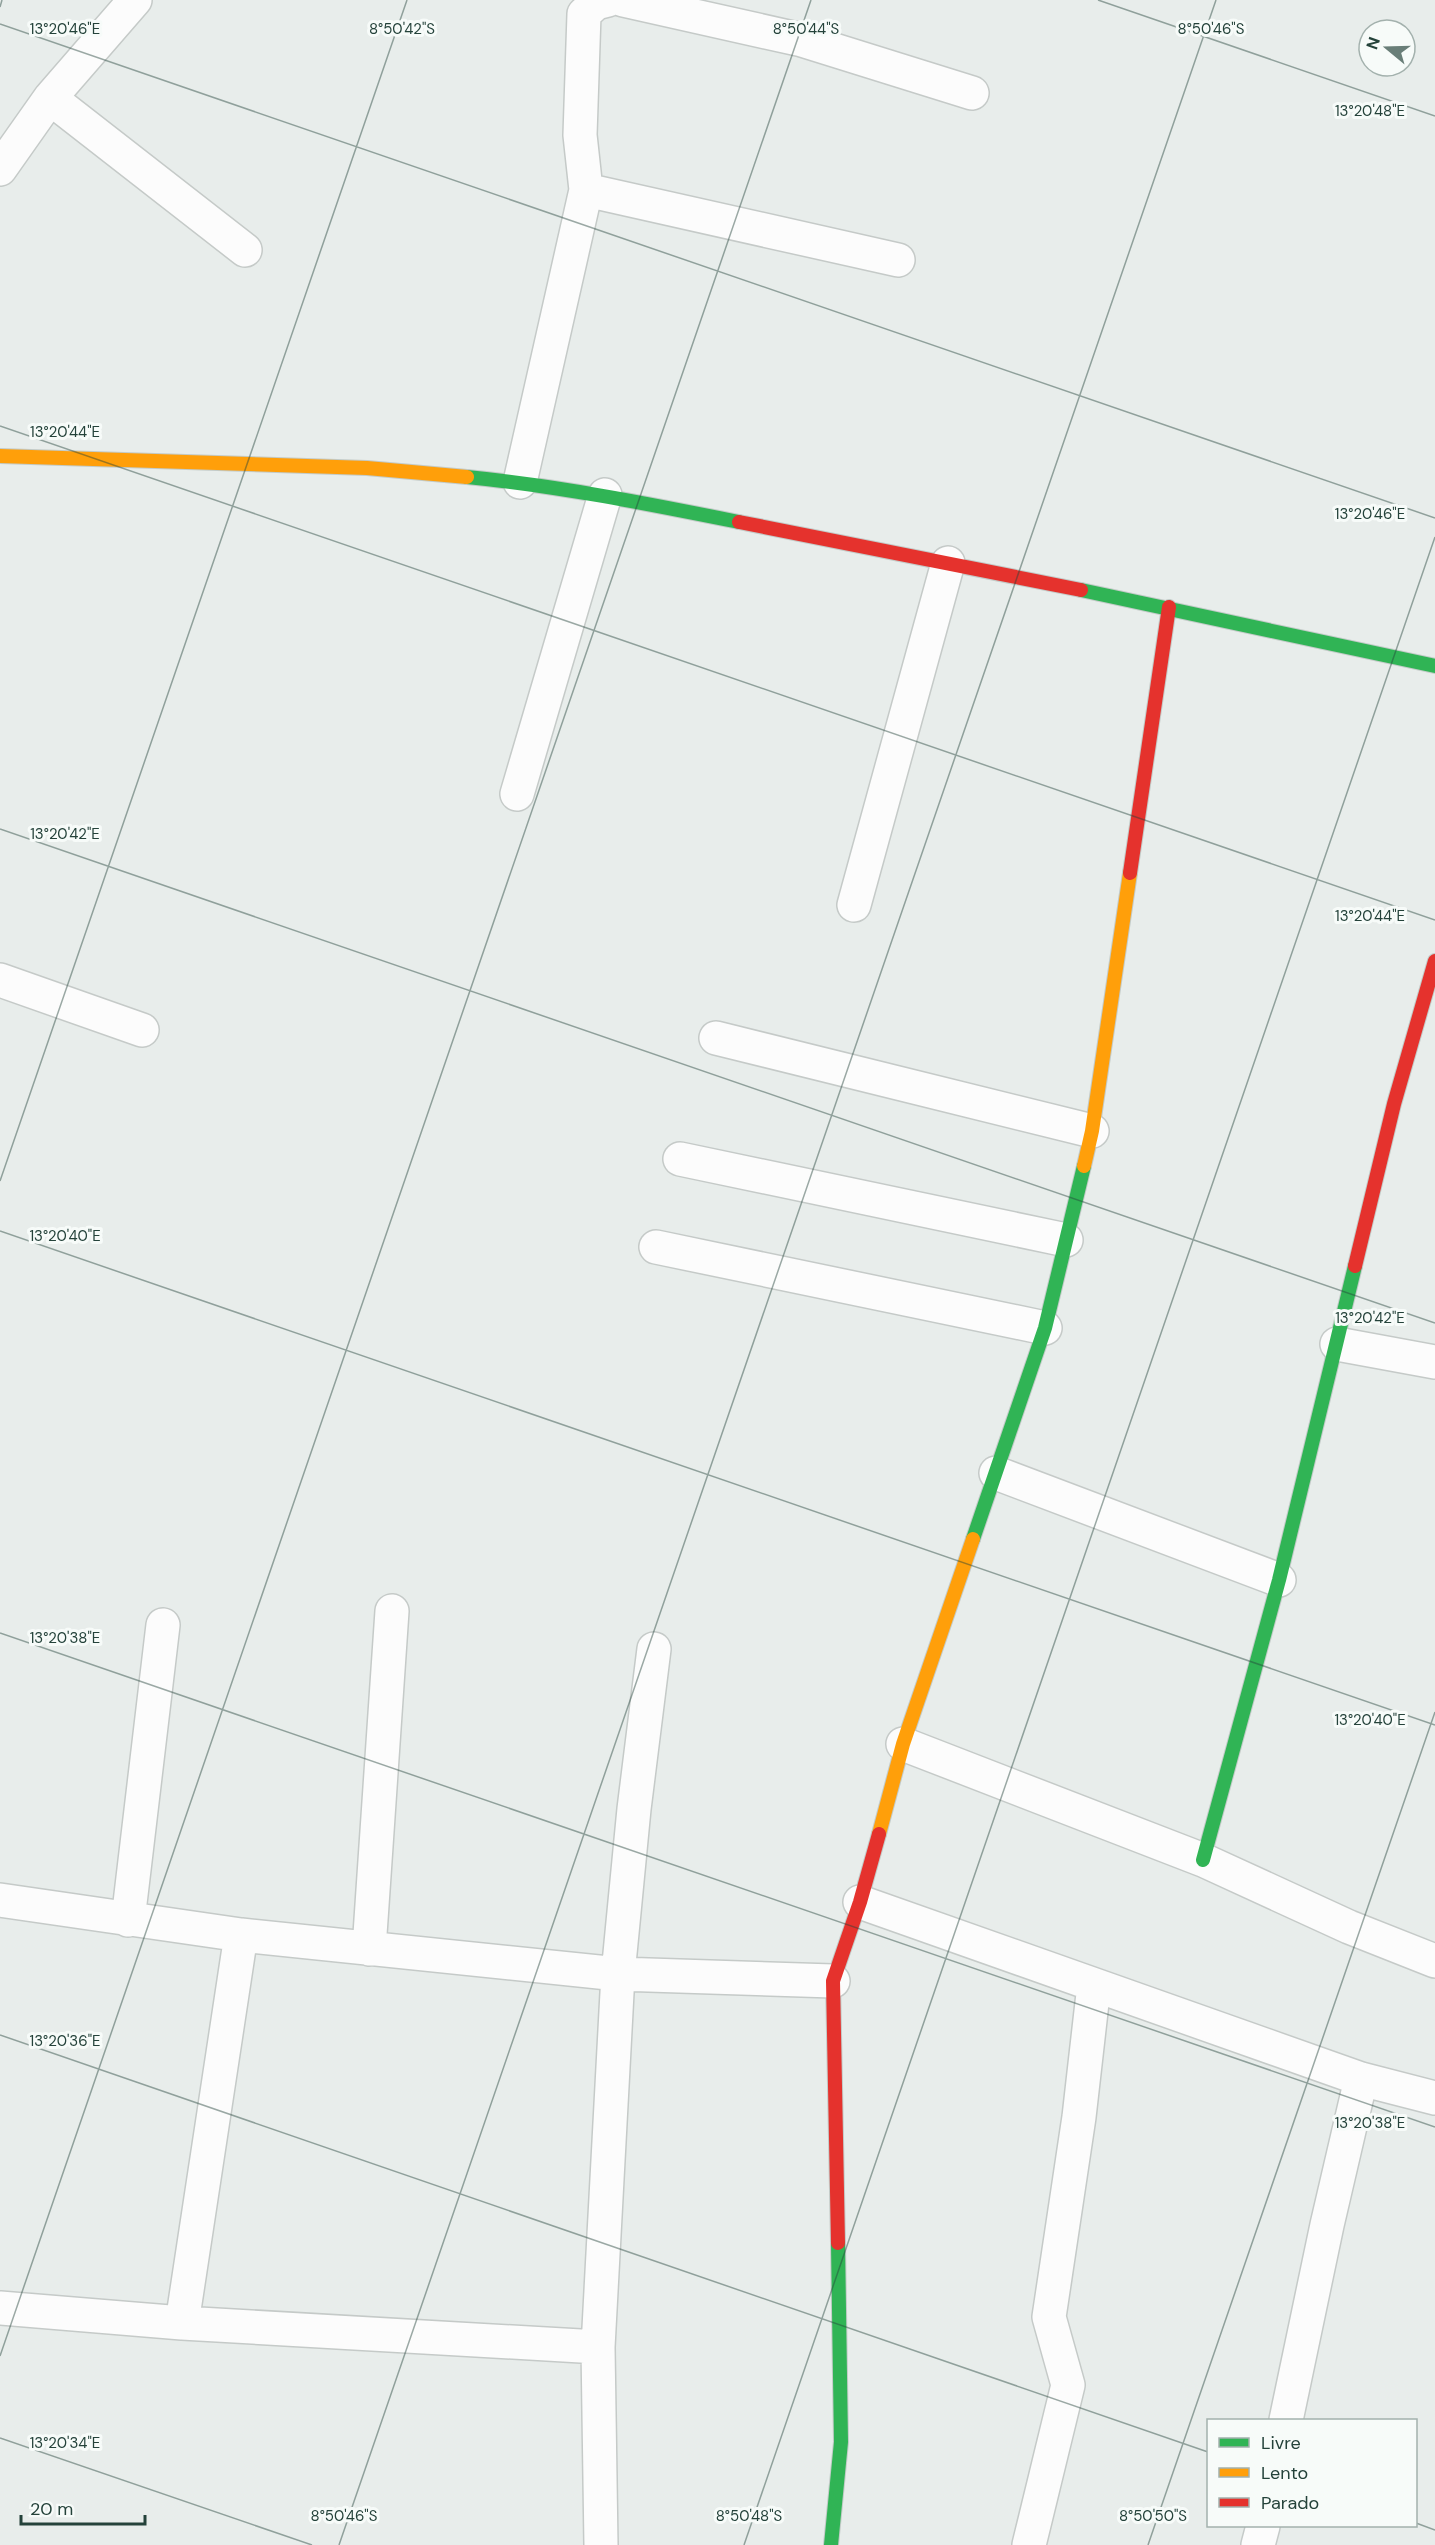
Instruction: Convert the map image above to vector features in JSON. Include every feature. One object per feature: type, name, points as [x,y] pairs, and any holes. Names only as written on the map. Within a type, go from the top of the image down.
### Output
[{"type":"street","points":[[0,169],[50,98],[135,0]]},
{"type":"street","points":[[520,482],[586,190],[580,135],[584,15],[596,3],[608,0]]},
{"type":"street","points":[[622,0],[802,40],[972,93]]},
{"type":"street","points":[[50,98],[245,250]]},
{"type":"street","points":[[586,190],[898,260]]},
{"type":"street","points":[[0,456],[367,468],[520,482],[605,495],[1169,607],[1435,666]]},
{"type":"street","points":[[517,794],[605,495]]},
{"type":"street","points":[[854,905],[948,564]]},
{"type":"street","points":[[831,2545],[840,2479],[841,2442],[833,1981],[860,1902],[903,1744],[1045,1328],[1092,1131],[1169,607]]},
{"type":"street","points":[[1203,1860],[1279,1580],[1394,1104],[1435,961]]},
{"type":"street","points":[[0,980],[142,1030]]},
{"type":"street","points":[[716,1038],[1092,1131]]},
{"type":"street","points":[[680,1159],[1066,1240]]},
{"type":"street","points":[[656,1247],[1045,1328]]},
{"type":"street","points":[[1337,1344],[1435,1362]]},
{"type":"street","points":[[996,1473],[1279,1580]]},
{"type":"street","points":[[369,1949],[392,1611]]},
{"type":"street","points":[[128,1920],[163,1625]]},
{"type":"street","points":[[601,2545],[598,2347],[618,1974],[634,1809],[654,1649]]},
{"type":"street","points":[[903,1744],[1203,1860],[1349,1927],[1435,1961]]},
{"type":"street","points":[[0,1900],[241,1935],[618,1974],[833,1981]]},
{"type":"street","points":[[860,1902],[1361,2079],[1435,2098]]},
{"type":"street","points":[[182,2323],[241,1935]]},
{"type":"street","points":[[1029,2545],[1068,2385],[1051,2332],[1049,2317],[1079,2117],[1094,1985]]},
{"type":"street","points":[[1286,2419],[1327,2225],[1361,2079]]},
{"type":"street","points":[[0,2308],[182,2323],[598,2347]]},
{"type":"street","points":[[1258,2545],[1263,2527]]},
{"type":"traffic: fast","points":[[467,477],[570,490],[739,522]]},
{"type":"traffic: fast","points":[[1081,590],[1435,666]]},
{"type":"traffic: fast","points":[[973,1539],[1045,1328],[1084,1166]]},
{"type":"traffic: fast","points":[[1203,1860],[1279,1580],[1355,1266]]},
{"type":"traffic: fast","points":[[831,2545],[841,2442],[838,2243]]},
{"type":"traffic: slow","points":[[0,456],[367,468],[467,477]]},
{"type":"traffic: slow","points":[[1084,1166],[1092,1131],[1130,873]]},
{"type":"traffic: slow","points":[[879,1834],[903,1744],[973,1539]]},
{"type":"traffic: jam","points":[[739,522],[1081,590]]},
{"type":"traffic: jam","points":[[1130,873],[1169,607]]},
{"type":"traffic: jam","points":[[1355,1266],[1394,1104],[1435,961]]},
{"type":"traffic: jam","points":[[838,2243],[833,1981],[860,1902],[879,1834]]}]
